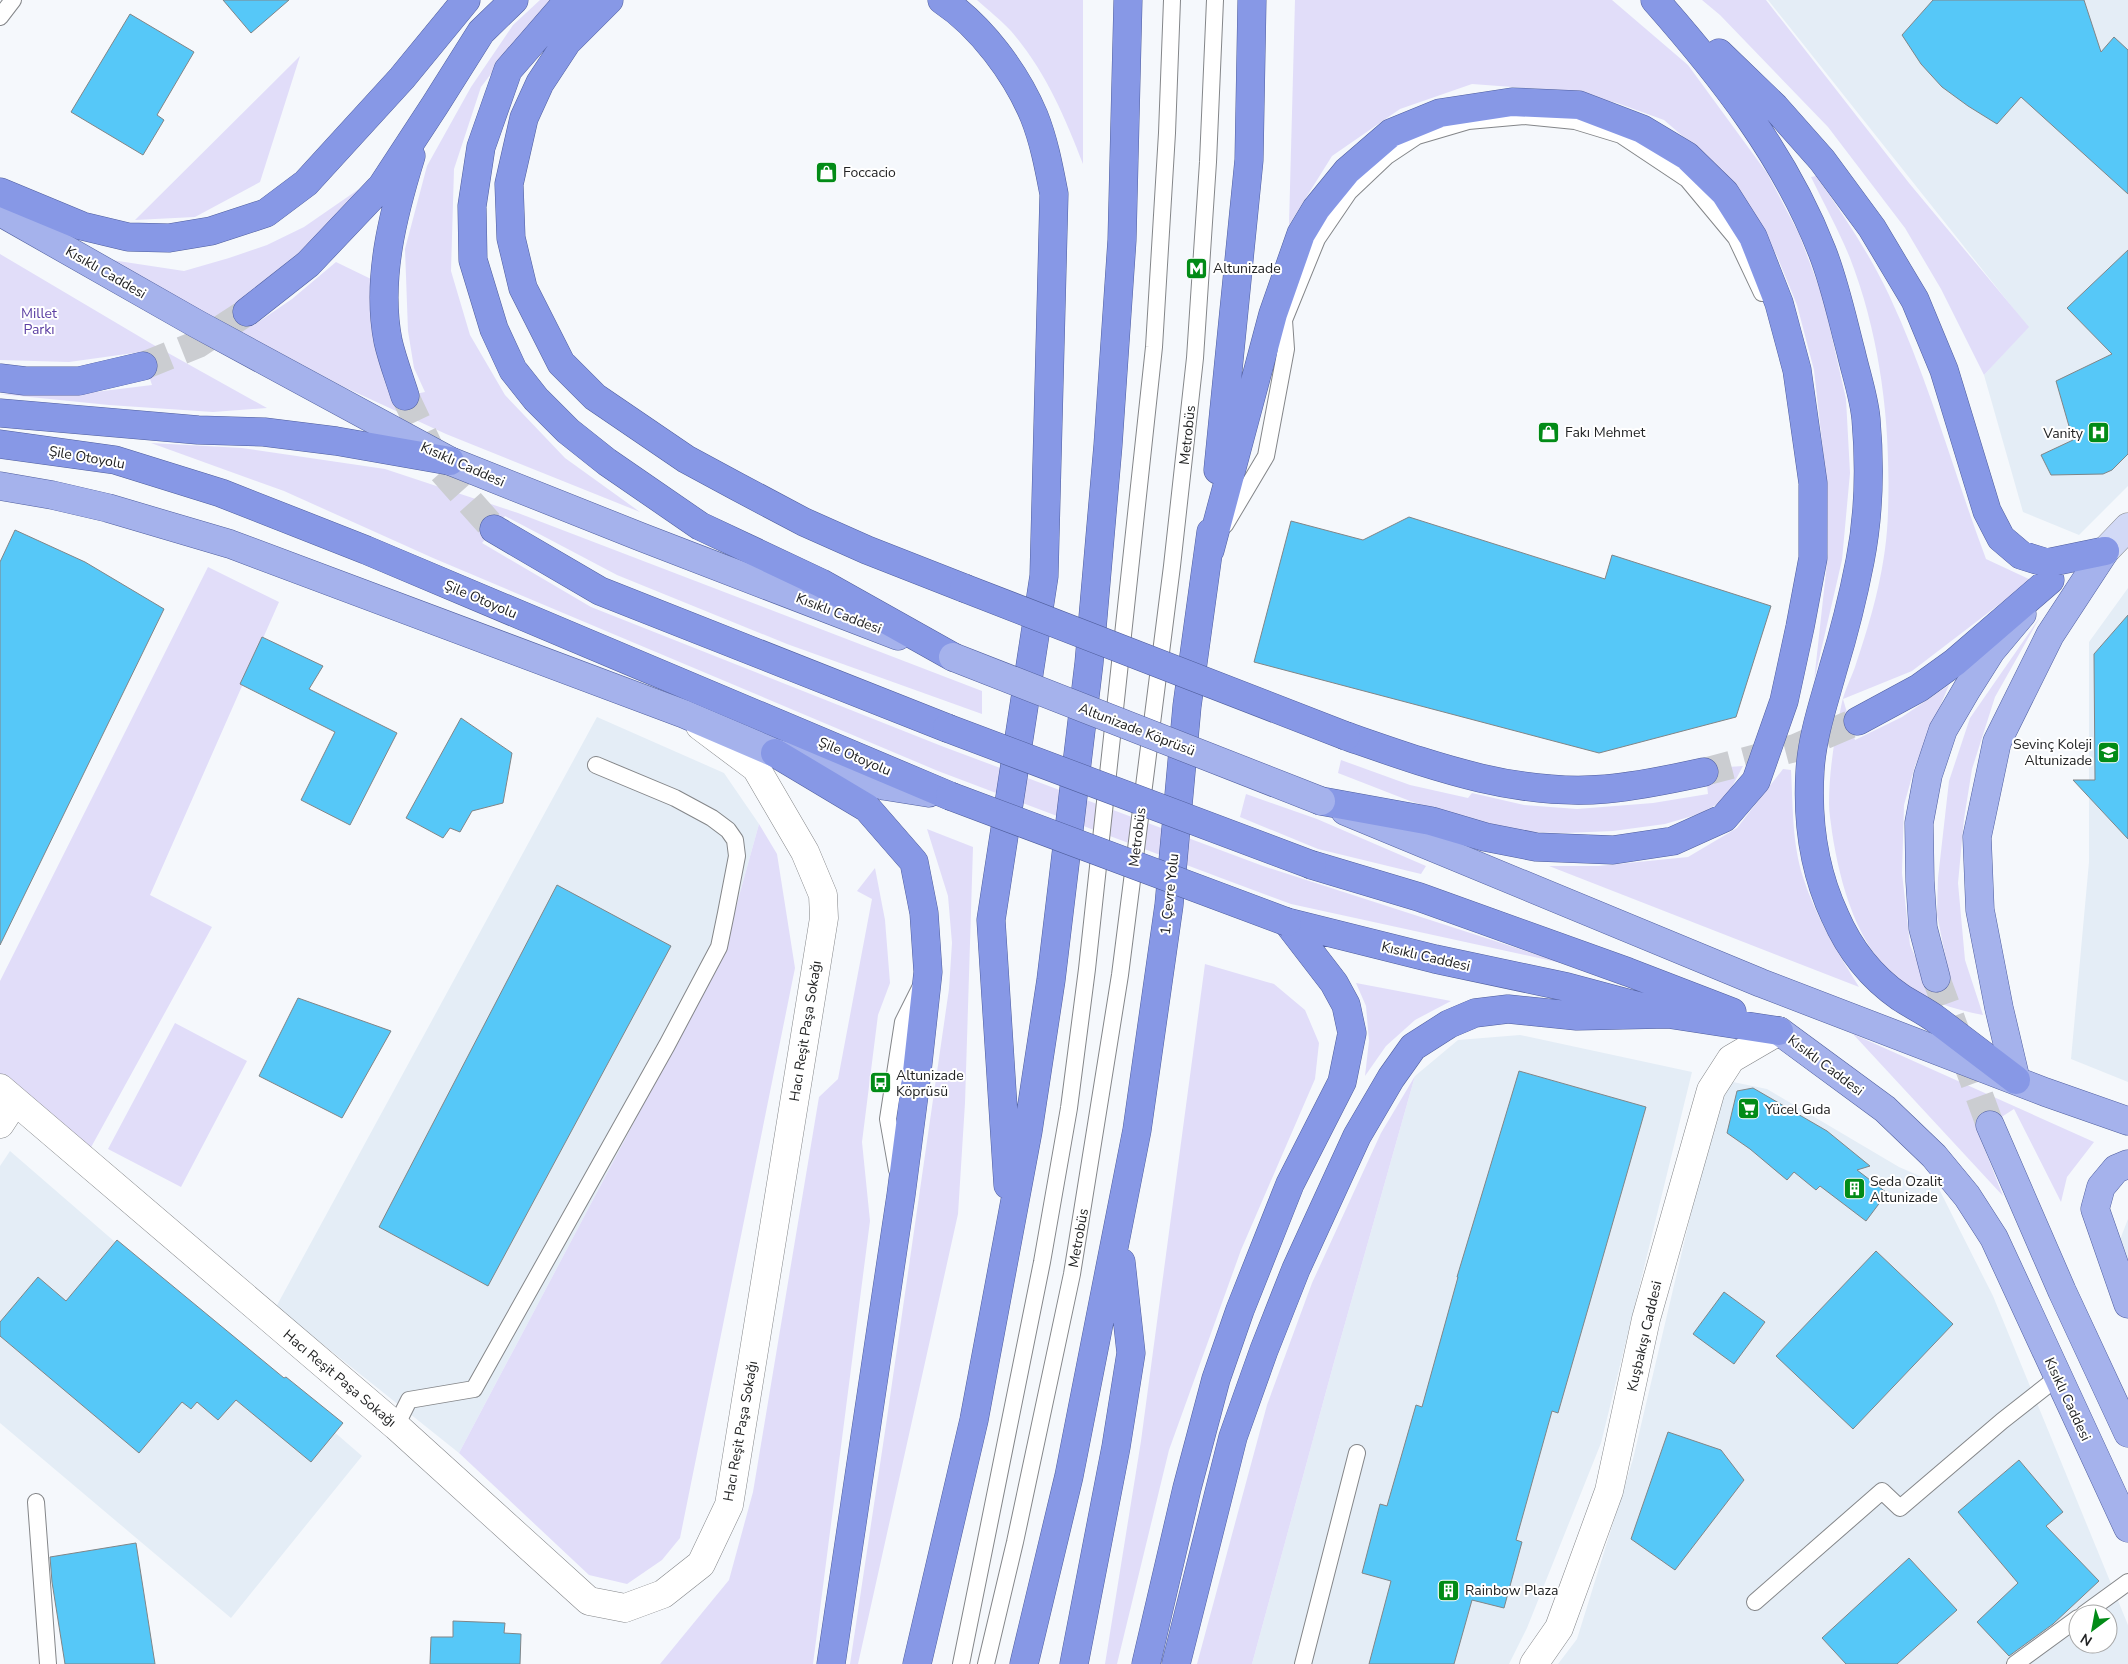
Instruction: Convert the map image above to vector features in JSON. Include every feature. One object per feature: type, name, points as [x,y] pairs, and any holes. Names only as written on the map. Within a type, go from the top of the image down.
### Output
[{"type":"highway","points":[[0,192],[82,226],[128,237],[169,238],[211,231],[266,213],[306,183],[402,78],[466,0]]},
{"type":"highway","points":[[247,312],[308,264],[382,186],[481,32],[514,0]]},
{"type":"highway","points":[[575,0],[562,9],[508,70],[481,146],[472,206],[473,260],[494,329],[513,370],[536,399],[568,430],[607,462],[700,526],[821,583],[953,657]]},
{"type":"highway","points":[[610,0],[567,42],[540,83],[524,118],[510,184],[511,238],[523,288],[561,363],[595,397],[686,459],[804,522],[858,546],[964,588],[1346,736],[1423,762],[1500,783],[1557,790],[1605,789],[1644,785],[1704,772]]},
{"type":"highway","points":[[942,0],[958,11],[990,43],[1010,72],[1034,116],[1047,156],[1054,194],[1044,576],[991,920],[1010,1226]]},
{"type":"highway","points":[[917,1664],[974,1420],[1028,1131],[1051,980],[1089,663],[1122,240],[1128,0]]},
{"type":"highway","points":[[1210,550],[1249,160],[1252,0]]},
{"type":"highway","points":[[1656,0],[1711,46],[1775,107],[1822,160],[1872,228],[1915,300],[1937,352],[1986,511],[2000,538],[2020,554],[2047,564],[2105,551]]},
{"type":"highway","points":[[1656,0],[1700,51],[1738,100],[1773,152],[1801,202],[1823,253],[1838,301],[1866,416],[1868,468],[1861,556],[1845,629],[1818,723],[1810,770],[1811,834],[1821,877],[1835,916],[1852,947],[1872,975],[1899,996],[1934,1018],[2016,1080]]},
{"type":"highway","points":[[1210,550],[1273,314],[1302,234],[1316,209],[1347,171],[1390,133],[1440,113],[1512,102],[1579,105],[1642,129],[1687,156],[1725,194],[1753,237],[1779,303],[1797,370],[1813,483],[1812,558],[1784,700],[1756,781],[1724,818],[1673,841],[1613,850],[1536,848],[1485,837],[1431,821],[1321,801]]},
{"type":"highway","points":[[405,396],[388,340],[384,296],[386,256],[402,185],[412,154],[435,105]]},
{"type":"highway","points":[[0,378],[25,381],[79,381],[143,366]]},
{"type":"highway","points":[[0,413],[198,430],[264,432],[336,441],[450,461]]},
{"type":"highway","name":"Şile Otoyolu","points":[[0,444],[116,460],[221,493],[366,550],[950,796]]},
{"type":"highway","points":[[494,529],[600,591],[948,728],[1312,865],[1419,897],[1628,972],[1779,1030]]},
{"type":"highway","name":"1. Çevre Yolu","points":[[1024,1664],[1069,1476],[1118,1236],[1137,1130],[1169,905],[1187,706],[1210,550]]},
{"type":"highway","points":[[1858,720],[1919,688],[1955,662],[2050,580]]},
{"type":"highway","points":[[775,753],[867,808],[914,862],[924,913],[928,972],[901,1195],[831,1664]]},
{"type":"highway","points":[[950,796],[1287,922],[1334,983],[1346,1006],[1352,1032],[1342,1082],[1290,1184],[1225,1353],[1187,1488],[1146,1664]]},
{"type":"highway","name":"Kısıklı Caddesi","points":[[1287,922],[1435,959],[1567,986],[1668,1014],[1779,1030]]},
{"type":"highway","points":[[1176,1664],[1233,1437],[1264,1350],[1296,1270],[1357,1136],[1391,1078],[1413,1047],[1449,1024],[1475,1012],[1508,1008],[1577,1016],[1668,1014]]},
{"type":"highway","points":[[1074,1664],[1116,1447],[1131,1354],[1118,1236]]},
{"type":"main road","name":"Kısıklı Caddesi","points":[[0,212],[197,324],[450,461],[953,657]]},
{"type":"main road","points":[[0,486],[52,495],[108,508],[230,544],[684,714],[775,753],[885,786],[950,796]]},
{"type":"main road","points":[[2016,1080],[1999,1008],[1980,910],[1977,837],[1997,742],[2050,635],[2105,551],[2128,527]]},
{"type":"main road","points":[[1936,978],[1923,928],[1919,822],[1928,774],[1943,730],[1991,651],[2050,580],[2105,551]]},
{"type":"main road","name":"Altunizade Köprüsü","points":[[953,657],[1321,801]]},
{"type":"main road","points":[[1321,801],[1761,983],[2045,1092],[2128,1120]]},
{"type":"main road","name":"Kısıklı Caddesi","points":[[1779,1030],[1885,1109],[1934,1156],[1967,1196],[1994,1238],[2128,1528]]},
{"type":"main road","points":[[1990,1125],[2062,1291],[2128,1433]]},
{"type":"main road","points":[[2128,1164],[2116,1169],[2101,1187],[2095,1209],[2128,1304]]},
{"type":"street","name":"Hacı Reşit Paşa Sokağı","points":[[8,1095],[396,1426],[589,1601],[625,1608],[662,1594],[701,1564],[729,1505],[824,918],[823,894],[805,852],[756,768],[684,714]]},
{"type":"street","name":"Kuşbakışı Caddesi","points":[[1534,1664],[1559,1628],[1609,1491],[1646,1319],[1711,1090],[1731,1058],[1779,1030]]},
{"type":"street","points":[[0,1124],[8,1095]]},
{"type":"lane","points":[[0,17],[13,0]]},
{"type":"lane","points":[[961,1664],[1042,1262],[1069,1108],[1083,999],[1154,347],[1167,133],[1172,0]]},
{"type":"lane","name":"Metrobüs","points":[[986,1664],[1015,1542],[1072,1274],[1120,974],[1172,566],[1195,358],[1208,162],[1215,0]]},
{"type":"lane","points":[[396,1426],[409,1400],[474,1389],[667,1045],[719,947],[737,856],[735,840],[728,830],[712,818],[676,798],[596,765]]},
{"type":"lane","points":[[1755,1602],[1882,1491],[1900,1508],[2002,1421],[2058,1377]]},
{"type":"lane","points":[[1303,1664],[1357,1453]]},
{"type":"lane","points":[[36,1502],[48,1664]]},
{"type":"lane","points":[[2098,1604],[2128,1582]]},
{"type":"lane","points":[[2015,1664],[2068,1625]]},
{"type":"shaded area","points":[[1768,0],[2128,0],[2128,486],[2079,535],[2023,512],[1984,375],[2028,327]]},
{"type":"shaded area","points":[[2128,588],[2128,1082],[2071,1059],[2089,862],[2089,642]]},
{"type":"shaded area","points":[[597,717],[724,773],[759,824],[723,954],[459,1453],[276,1307]]},
{"type":"shaded area","points":[[1520,1035],[1692,1072],[1601,1443],[1527,1628],[1509,1664],[1252,1664],[1333,1366],[1415,1076],[1458,1040]]},
{"type":"shaded area","points":[[1733,1082],[1767,1089],[1899,1167],[1936,1183],[1993,1296],[2128,1625],[2128,1664],[1558,1664],[1577,1639],[1633,1459],[1719,1095]]},
{"type":"shaded area","points":[[10,1151],[362,1456],[231,1618],[0,1423],[0,1166]]},
{"type":"shaded area","points":[[2128,1219],[2128,1276],[2116,1250]]},
{"type":"green space","points":[[540,0],[557,0],[530,23],[481,87],[454,169],[451,271],[470,335],[505,395],[565,458],[640,512],[446,434],[344,387],[105,259],[184,271],[267,245],[304,227],[359,189],[338,220],[284,272],[236,303],[254,325],[292,299],[336,262],[371,279],[377,344],[405,396],[425,392],[414,368],[408,331],[405,249],[427,166],[471,87],[513,25]]},
{"type":"green space","points":[[977,0],[1083,0],[1083,164],[1053,94],[1034,62],[1011,31]]},
{"type":"green space","points":[[1295,0],[1612,0],[1688,65],[1767,173],[1799,234],[1823,298],[1846,399],[1850,473],[1842,560],[1814,681],[1828,554],[1827,487],[1814,370],[1797,305],[1777,256],[1750,209],[1709,159],[1664,120],[1617,103],[1567,91],[1472,84],[1400,109],[1332,156],[1289,225]]},
{"type":"green space","points":[[1702,0],[1766,0],[1909,183],[2029,327],[1984,375],[1941,289],[1905,228],[1828,127],[1720,15]]},
{"type":"green space","points":[[300,56],[260,182],[195,217],[135,220]]},
{"type":"green space","points":[[1816,176],[1846,219],[1889,295],[1929,393],[1986,559],[2031,580],[1912,671],[1843,699],[1855,740],[1902,717],[1949,685],[1915,766],[1904,805],[1902,873],[1910,945],[1926,981],[1949,974],[1937,915],[1938,878],[1949,781],[1970,718],[2040,617],[1995,697],[1972,769],[1964,819],[1958,883],[1965,960],[1983,1015],[1950,1007],[1930,999],[1910,989],[1886,968],[1873,952],[1853,914],[1835,852],[1829,807],[1833,753],[1842,702],[1846,689],[1855,667],[1867,629],[1882,570],[1887,531],[1889,479],[1882,383],[1869,319],[1861,288],[1850,258],[1811,177]]},
{"type":"green space","name":"Millet Parkı","points":[[0,254],[152,344],[267,408],[213,412],[109,405],[0,394],[95,392],[152,385],[141,352],[69,362],[0,360]]},
{"type":"green space","points":[[151,443],[242,448],[385,469],[518,513],[982,691],[982,714],[787,644],[617,575],[505,516],[482,543],[591,607],[944,747],[1263,866],[1566,964],[1291,904],[938,771],[433,558],[284,491]]},
{"type":"green space","points":[[208,567],[279,602],[150,895],[212,927],[89,1151],[0,1081],[0,981]]},
{"type":"green space","points":[[1341,760],[1410,785],[1468,798],[1472,793],[1524,805],[1577,809],[1653,803],[1708,794],[1706,777],[1728,767],[1743,766],[1725,800],[1699,814],[1665,824],[1613,831],[1566,833],[1519,832],[1466,819],[1410,801],[1338,773]]},
{"type":"green space","points":[[1783,769],[1791,770],[1797,851],[1808,892],[1828,934],[1859,987],[1549,866],[1598,866],[1688,857],[1737,828]]},
{"type":"green space","points":[[1246,794],[1317,819],[1426,866],[1421,874],[1318,849],[1240,817]]},
{"type":"green space","points":[[759,824],[777,854],[795,968],[680,1538],[662,1560],[627,1584],[589,1575],[459,1453],[723,954]]},
{"type":"green space","points":[[927,829],[973,847],[965,1103],[958,1214],[858,1664],[850,1664],[949,989],[952,943],[948,896]]},
{"type":"green space","points":[[875,868],[885,920],[890,983],[878,1015],[862,1142],[870,1221],[813,1664],[660,1664],[729,1580],[753,1492],[819,1097],[838,1079],[872,899],[857,891]]},
{"type":"green space","points":[[1205,964],[1274,984],[1305,1010],[1319,1043],[1315,1079],[1241,1250],[1169,1450],[1117,1664],[1105,1664],[1141,1441]]},
{"type":"green space","points":[[1356,983],[1451,1001],[1415,1020],[1386,1046],[1365,1076],[1369,1041],[1366,1006]]},
{"type":"green space","points":[[175,1023],[247,1061],[181,1187],[108,1149]]},
{"type":"green space","points":[[1853,1034],[2094,1142],[2067,1177],[2061,1202],[2014,1109],[1978,1132],[2003,1196]]},
{"type":"green space","points":[[1415,1076],[1333,1366],[1252,1664],[1197,1664],[1267,1405],[1312,1283],[1381,1133]]},
{"type":"building","points":[[223,0],[289,0],[251,33]]},
{"type":"building","points":[[1933,0],[2084,0],[2101,52],[2114,37],[2128,50],[2128,194],[2021,97],[1997,124],[1942,87],[1921,64],[1902,35]]},
{"type":"building","points":[[130,14],[194,52],[157,115],[164,120],[143,155],[71,112]]},
{"type":"building","points":[[2128,250],[2128,454],[2112,470],[2103,474],[2051,475],[2041,455],[2073,440],[2056,381],[2112,354],[2067,308]]},
{"type":"building","points":[[1409,517],[1605,579],[1612,555],[1771,606],[1736,717],[1599,753],[1254,662],[1291,521],[1363,540]]},
{"type":"building","points":[[15,530],[85,562],[164,609],[0,945],[0,562]]},
{"type":"building","name":"Sevinç Koleji Altunizade","points":[[2128,615],[2128,839],[2073,780],[2095,780],[2094,654]]},
{"type":"building","points":[[262,637],[323,666],[309,689],[397,733],[350,825],[301,800],[335,732],[240,684]]},
{"type":"building","points":[[461,718],[512,753],[503,803],[472,811],[460,832],[450,828],[443,838],[406,818]]},
{"type":"building","points":[[557,885],[671,946],[488,1286],[379,1227]]},
{"type":"building","points":[[298,998],[391,1031],[342,1118],[259,1076]]},
{"type":"building","points":[[1519,1071],[1646,1107],[1558,1413],[1552,1411],[1516,1540],[1522,1542],[1504,1608],[1472,1600],[1454,1664],[1369,1664],[1391,1581],[1362,1573],[1380,1504],[1387,1506],[1416,1405],[1422,1407],[1457,1277]]},
{"type":"building","points":[[1753,1088],[1827,1131],[1870,1166],[1857,1170],[1887,1193],[1866,1221],[1820,1186],[1816,1190],[1794,1172],[1787,1180],[1750,1149],[1727,1133],[1737,1091]]},
{"type":"building","points":[[117,1240],[284,1378],[286,1377],[343,1423],[311,1462],[236,1400],[218,1420],[197,1402],[191,1409],[182,1402],[139,1453],[0,1336],[0,1322],[38,1277],[66,1301]]},
{"type":"building","points":[[1876,1251],[1953,1324],[1853,1429],[1776,1356]]},
{"type":"building","points":[[1724,1292],[1765,1322],[1734,1364],[1693,1334]]},
{"type":"building","points":[[1668,1432],[1721,1450],[1744,1480],[1675,1570],[1631,1539]]},
{"type":"building","points":[[2019,1460],[2063,1512],[2046,1526],[2099,1581],[2074,1604],[2068,1604],[2068,1610],[2053,1624],[2009,1656],[1977,1622],[2018,1583],[1958,1512]]},
{"type":"building","points":[[136,1543],[155,1664],[65,1664],[50,1557]]},
{"type":"building","points":[[1909,1558],[1957,1610],[1897,1664],[1846,1664],[1822,1638]]},
{"type":"building","points":[[453,1621],[505,1623],[504,1633],[521,1634],[520,1664],[430,1664],[431,1637],[453,1637]]},
{"type":"tunnel","points":[[143,366],[198,344],[247,312]]},
{"type":"tunnel","points":[[405,396],[438,466],[494,529]]},
{"type":"tunnel","points":[[1704,772],[1795,748],[1858,721]]},
{"type":"tunnel","points":[[1936,978],[1990,1125]]},
{"type":"place","name":"Foccacio","points":[[827,172]]},
{"type":"place","name":"Altunizade","points":[[1197,268]]},
{"type":"place","name":"Fakı Mehmet","points":[[1549,432]]},
{"type":"place","name":"Vanity","points":[[2099,433]]},
{"type":"place","name":"Sevinç Koleji Altunizade","points":[[2108,752]]},
{"type":"place","name":"Altunizade Köprüsü","points":[[880,1083]]},
{"type":"place","name":"Yücel Gıda","points":[[1749,1109]]},
{"type":"place","name":"Seda Ozalit Altunizade","points":[[1854,1189]]},
{"type":"place","name":"Rainbow Plaza","points":[[1449,1590]]}]
